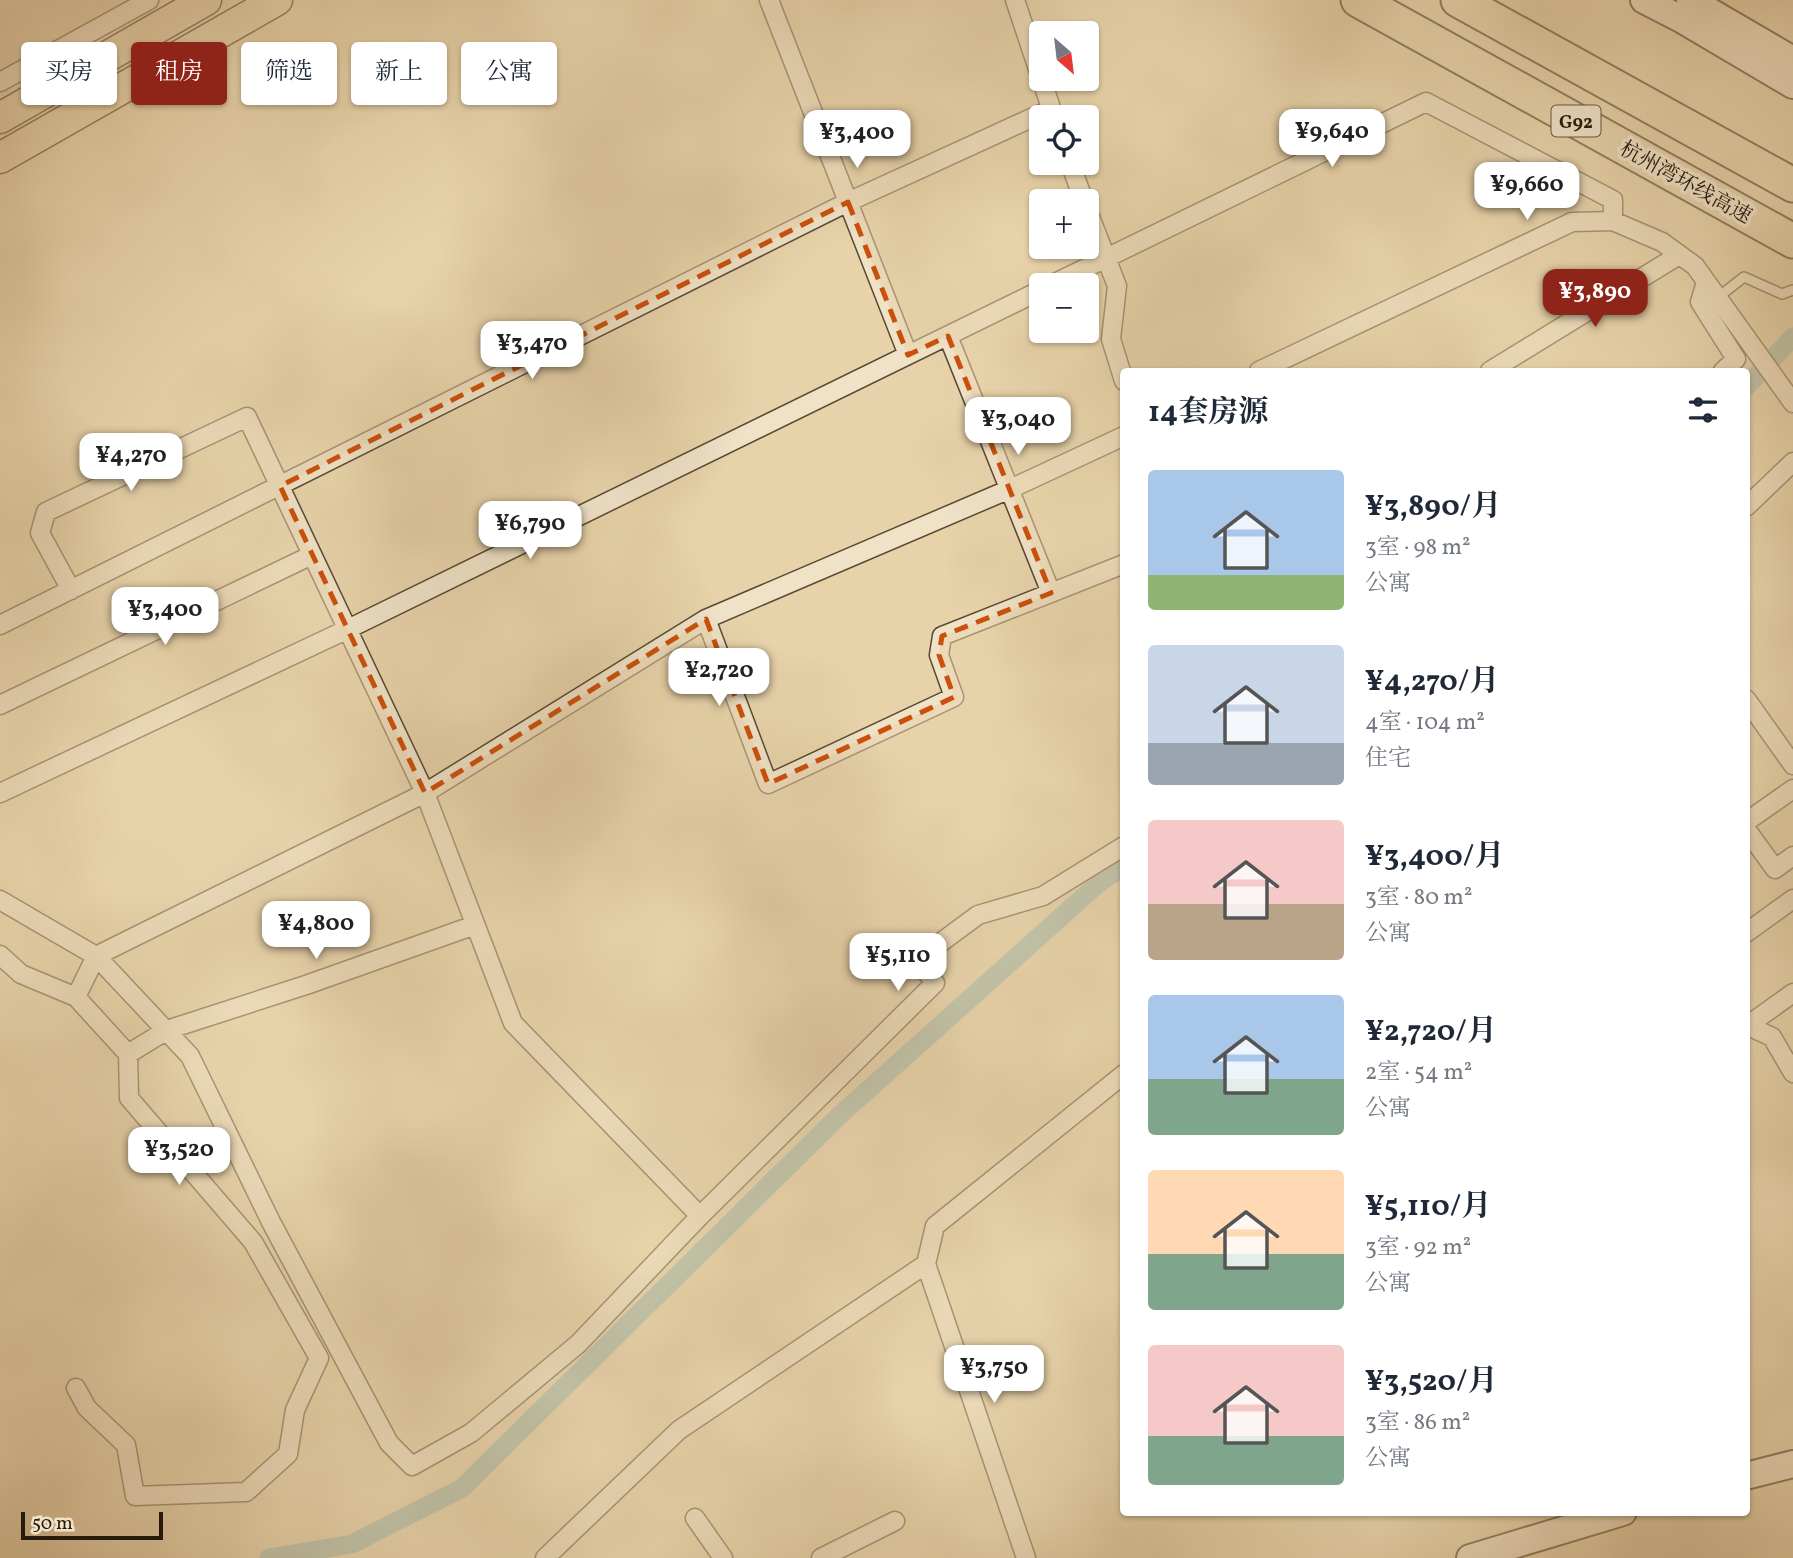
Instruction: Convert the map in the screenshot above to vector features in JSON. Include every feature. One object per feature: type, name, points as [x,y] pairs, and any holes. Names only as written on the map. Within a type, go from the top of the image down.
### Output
[{"type":"highway","name":"杭州湾环线高速","points":[[1358,0],[1793,241]]},
{"type":"highway","name":"G92","points":[[1458,0],[1793,186]]},
{"type":"main road","points":[[0,118],[206,0]]},
{"type":"main road","points":[[0,158],[277,0]]},
{"type":"main road","points":[[1644,0],[1686,7],[1793,60]]},
{"type":"main road","points":[[1686,7],[1793,85]]},
{"type":"main road","points":[[1750,1475],[1793,1464]]},
{"type":"main road","points":[[1470,1558],[1610,1516]]},
{"type":"street","points":[[0,82],[149,0]]},
{"type":"street","points":[[769,0],[908,355]]},
{"type":"street","points":[[1015,0],[1050,105]]},
{"type":"street","points":[[1075,273],[1426,102],[1613,200],[1613,221]]},
{"type":"street","points":[[0,625],[848,202],[1029,123]]},
{"type":"street","points":[[1265,368],[1572,222],[1613,221],[1662,243],[1695,266],[1793,403]]},
{"type":"street","points":[[1099,244],[1116,286],[1111,339],[1120,368]]},
{"type":"street","points":[[1495,368],[1679,255]]},
{"type":"street","points":[[1706,282],[1700,302],[1736,359],[1726,368]]},
{"type":"street","points":[[0,793],[348,629],[1029,296]]},
{"type":"street","points":[[948,335],[1051,593]]},
{"type":"street","points":[[71,590],[40,533],[46,512],[247,417],[425,793],[513,1023],[700,1216]]},
{"type":"street","points":[[76,997],[90,968],[425,793],[706,619],[1010,489],[1120,438]]},
{"type":"street","points":[[1750,503],[1793,462]]},
{"type":"street","points":[[0,705],[312,555]]},
{"type":"street","points":[[706,619],[768,785],[954,697],[939,655],[942,636],[1120,566]]},
{"type":"street","points":[[1750,705],[1793,765]]},
{"type":"street","points":[[1750,819],[1793,789]]},
{"type":"street","points":[[1750,835],[1775,869],[1793,856]]},
{"type":"street","points":[[0,900],[90,968],[190,1056],[271,1222],[389,1443],[412,1466],[471,1433],[578,1344],[700,1216],[934,984],[917,960],[978,915],[1043,896],[1120,848]]},
{"type":"street","points":[[1750,930],[1793,899]]},
{"type":"street","points":[[134,1051],[162,1033],[475,925]]},
{"type":"street","points":[[0,955],[21,974],[76,997],[134,1051]]},
{"type":"street","points":[[1750,1023],[1793,993]]},
{"type":"street","points":[[1750,1026],[1772,1037],[1793,1073]]},
{"type":"street","points":[[76,1388],[87,1408],[126,1445],[135,1496],[246,1492],[288,1454],[295,1410],[319,1358],[253,1242],[150,1125],[130,1098],[134,1051]]},
{"type":"street","points":[[1026,1558],[926,1264],[935,1226],[1120,1077]]},
{"type":"street","points":[[545,1558],[679,1430],[926,1264]]},
{"type":"street","points":[[695,1518],[723,1558]]},
{"type":"street","points":[[821,1558],[895,1521]]},
{"type":"lane","points":[[1717,298],[1744,277],[1782,294],[1793,290]]},
{"type":"highlighted area","points":[[848,202],[908,355],[948,336],[1051,593],[942,636],[939,655],[954,697],[768,784],[706,619],[425,793],[280,486]]},
{"type":"waterway","points":[[1750,383],[1793,337]]},
{"type":"waterway","points":[[269,1558],[352,1544],[462,1488],[840,1115],[1100,882],[1120,870]]}]
